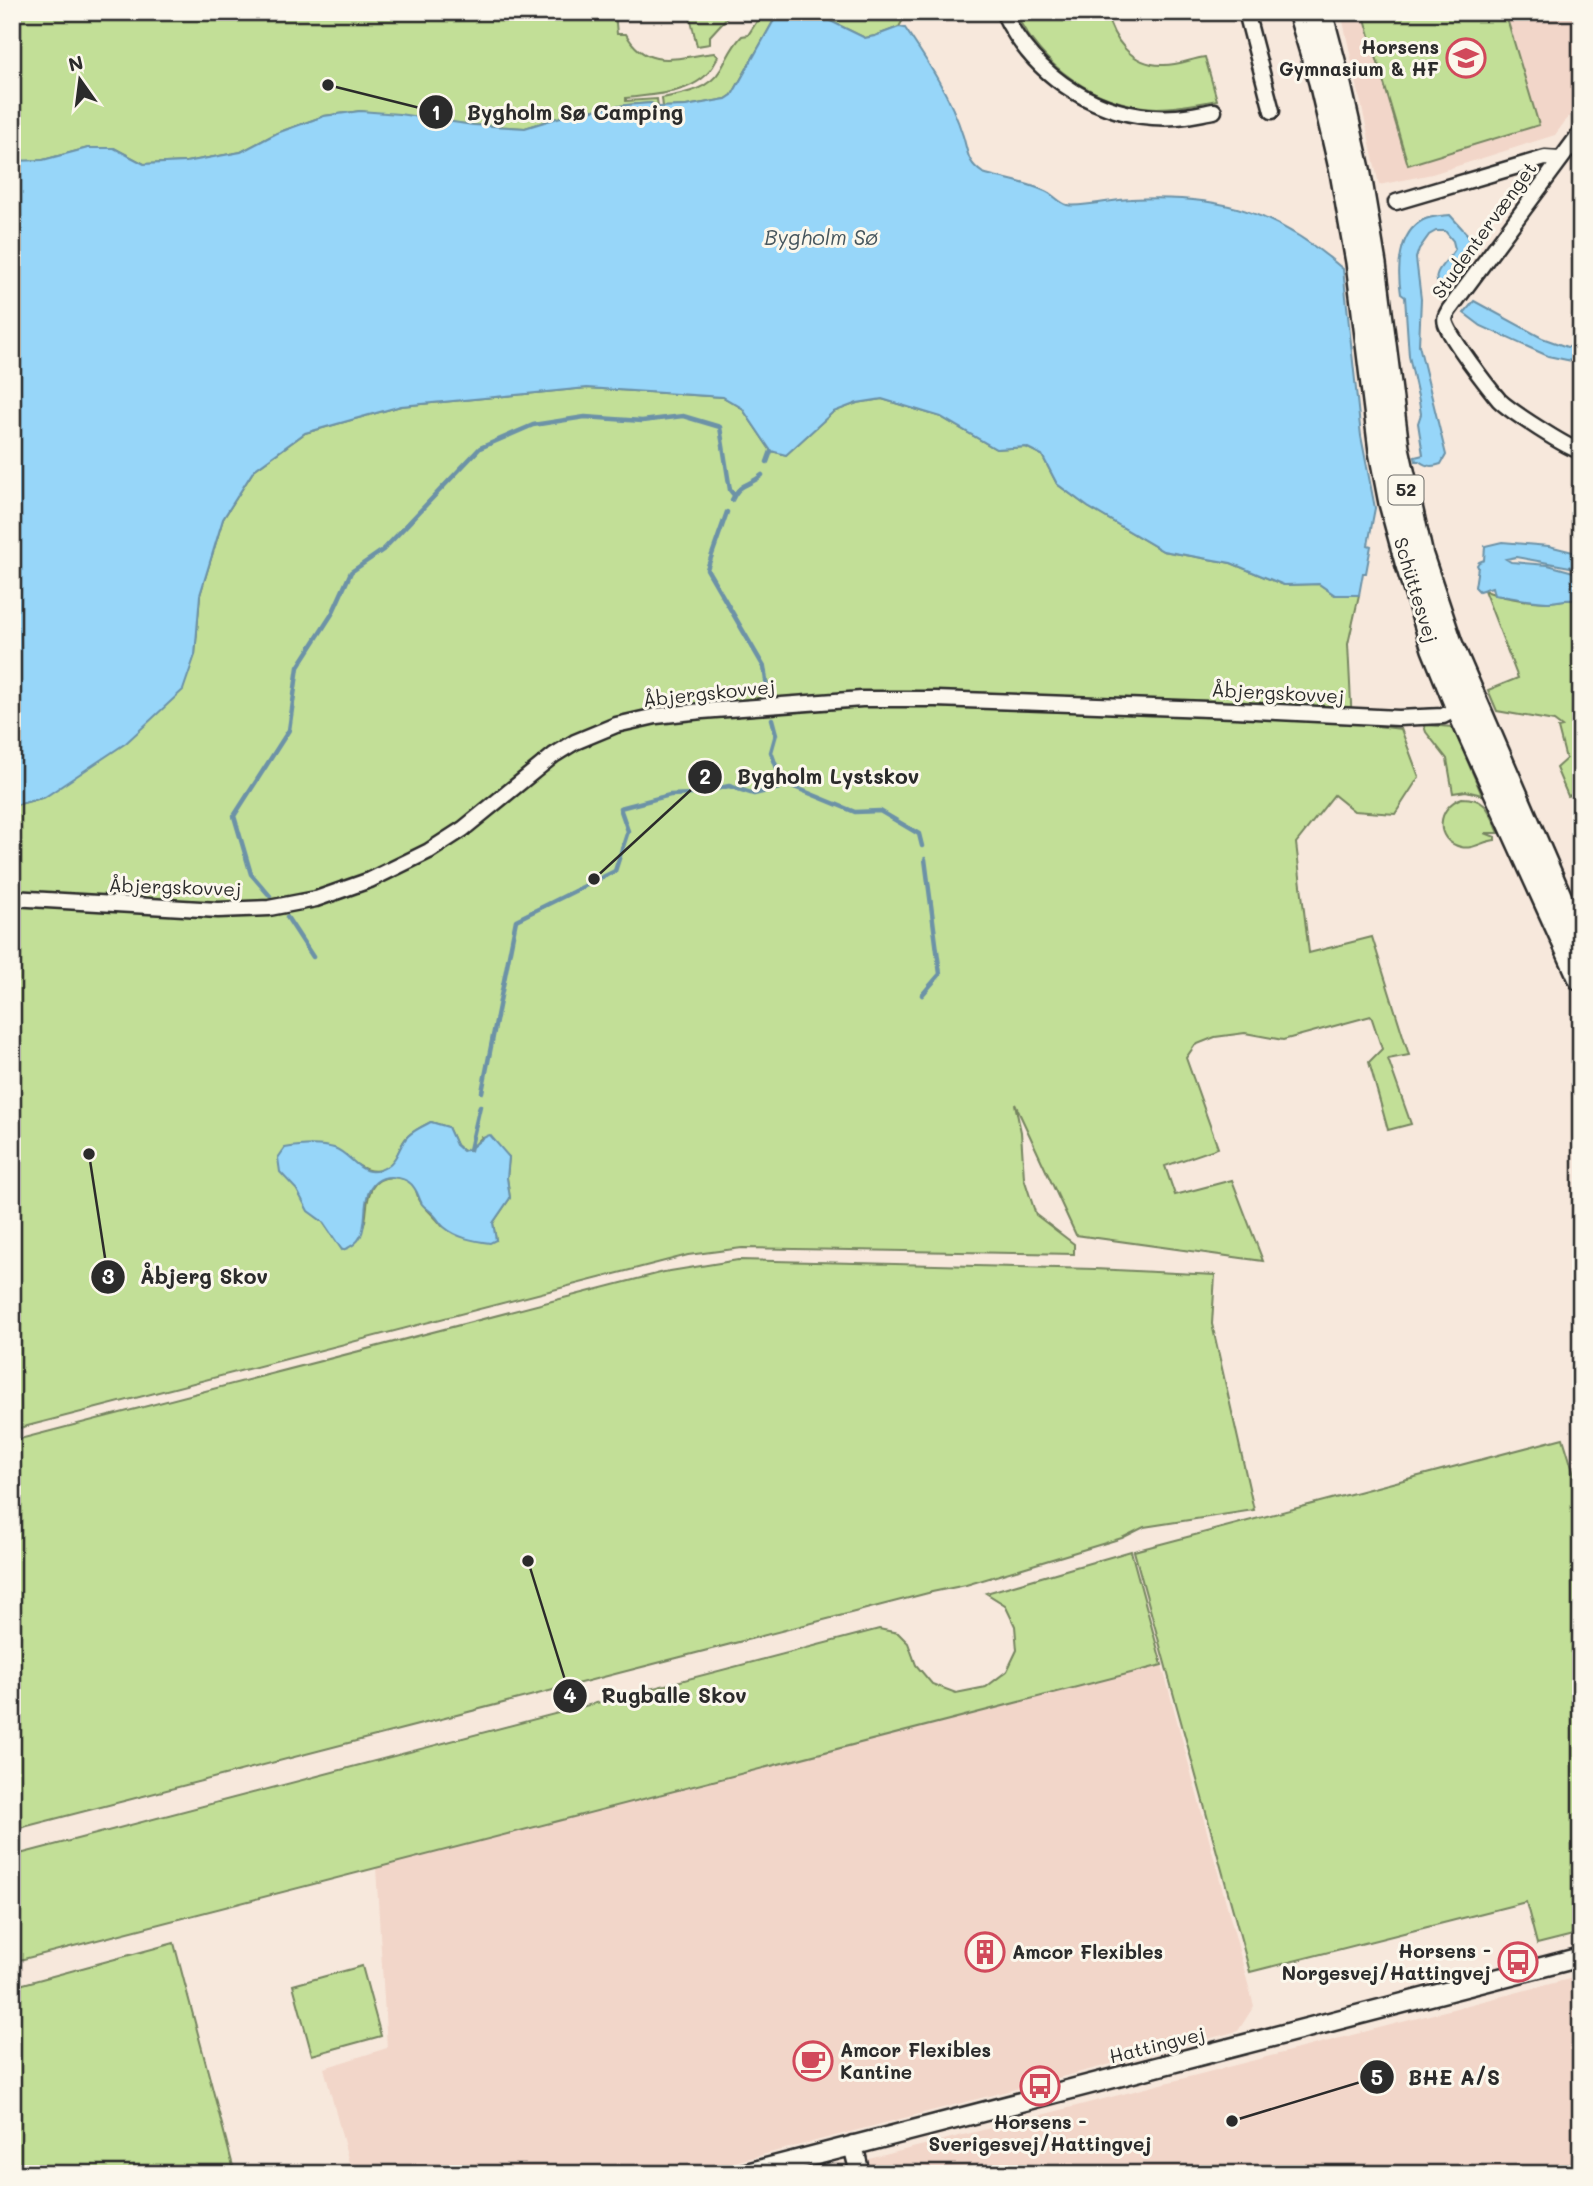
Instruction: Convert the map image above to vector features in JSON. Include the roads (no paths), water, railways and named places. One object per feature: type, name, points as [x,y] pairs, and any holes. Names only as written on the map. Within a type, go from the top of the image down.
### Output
[{"type":"main road","name":"Schüttesvej","points":[[1300,12],[1321,82],[1342,172],[1358,262],[1381,451],[1391,503],[1407,562],[1434,649],[1458,708],[1581,979]]},
{"type":"main road","name":"Schüttesvej","points":[[1320,12],[1338,76],[1358,169],[1374,264],[1397,448],[1421,556],[1450,642],[1581,943]]},
{"type":"street","points":[[1003,12],[1018,40],[1039,65],[1057,82],[1082,97],[1142,115],[1176,117],[1214,111]]},
{"type":"street","points":[[1246,12],[1272,111]]},
{"type":"street","name":"Studentervænget","points":[[1581,132],[1446,315],[1447,327],[1500,401],[1561,443],[1581,451]]},
{"type":"street","name":"Studentervænget","points":[[1396,202],[1506,166],[1545,158],[1560,159]]},
{"type":"street","name":"Åbjergskovvej","points":[[12,898],[218,910],[269,908],[316,900],[370,880],[429,851],[463,830],[554,755],[575,742],[617,725],[667,715],[862,699],[989,701],[1398,718],[1443,716],[1458,708]]},
{"type":"street","name":"Hattingvej","points":[[743,2174],[1581,1957]]},
{"type":"street","points":[[853,2146],[860,2174]]},
{"type":"water","name":"Bygholm Sø","points":[[784,12],[812,12],[865,38],[899,27],[905,28],[945,94],[971,161],[983,173],[1038,188],[1067,205],[1163,198],[1192,200],[1245,210],[1294,233],[1343,269],[1361,436],[1375,508],[1368,545],[1371,546],[1359,595],[1335,595],[1319,584],[1284,585],[1231,563],[1163,551],[1088,507],[1057,484],[1042,455],[1026,447],[996,449],[941,417],[882,399],[857,403],[833,412],[786,455],[771,451],[742,408],[723,397],[587,388],[401,406],[305,433],[254,470],[223,519],[200,595],[195,655],[183,690],[126,743],[45,797],[12,806],[12,161],[43,160],[88,148],[114,148],[144,164],[186,162],[241,152],[277,133],[324,116],[360,111],[473,125],[525,128],[574,113],[626,105],[651,103],[658,107],[686,106],[726,99],[732,95],[773,22]]},
{"type":"water","points":[[1450,215],[1468,235],[1470,245],[1467,259],[1453,276],[1453,284],[1445,294],[1439,287],[1437,275],[1455,249],[1453,241],[1445,231],[1436,231],[1429,235],[1416,258],[1421,299],[1419,345],[1446,455],[1441,464],[1430,466],[1416,461],[1415,457],[1423,455],[1418,423],[1421,414],[1409,356],[1405,297],[1401,294],[1399,274],[1401,253],[1408,234],[1423,220]]},
{"type":"water","points":[[1474,301],[1542,338],[1567,347],[1581,346],[1581,363],[1548,356],[1481,326],[1464,313]]},
{"type":"water","points":[[1502,542],[1549,546],[1581,554],[1581,569],[1516,557],[1506,559],[1511,562],[1548,565],[1581,574],[1581,602],[1551,602],[1494,595],[1492,587],[1479,591],[1475,587],[1477,565],[1484,560],[1485,546]]},
{"type":"water","points":[[431,1122],[448,1127],[456,1145],[463,1151],[490,1135],[509,1157],[507,1178],[510,1198],[493,1223],[496,1240],[490,1243],[478,1241],[449,1231],[422,1204],[412,1185],[403,1179],[392,1177],[381,1179],[370,1190],[360,1238],[342,1250],[323,1222],[308,1211],[297,1190],[280,1172],[278,1158],[285,1148],[310,1145],[334,1148],[364,1169],[377,1171],[393,1160],[408,1136]]},
{"type":"waterway","points":[[270,896],[251,874],[234,816],[289,730],[298,667],[332,614],[351,572],[383,550],[480,448],[533,425],[585,417],[642,421],[683,416],[720,427],[730,490],[734,495]]},
{"type":"waterway","points":[[767,462],[771,451]]},
{"type":"waterway","points":[[732,500],[742,487],[762,475]]},
{"type":"waterway","points":[[727,512],[707,569],[764,667],[768,694]]},
{"type":"waterway","points":[[482,1092],[516,920],[615,871],[628,831],[620,808],[670,795],[692,794],[729,786],[754,794],[779,788],[782,782],[771,752],[776,734],[772,719]]},
{"type":"waterway","points":[[782,782],[855,812],[880,811],[919,834],[922,846]]},
{"type":"waterway","points":[[922,995],[940,974],[925,859]]},
{"type":"waterway","points":[[287,917],[313,957]]},
{"type":"waterway","points":[[470,1150],[480,1106]]},
{"type":"place","name":"Horsens Gymnasium & HF","points":[[1466,58]]},
{"type":"place","name":"Bygholm Sø Camping","points":[[328,85]]},
{"type":"place","name":"Bygholm Lystskov","points":[[594,879]]},
{"type":"place","name":"Åbjerg Skov","points":[[89,1154]]},
{"type":"place","name":"Rugballe Skov","points":[[528,1561]]},
{"type":"place","name":"Amcor Flexibles","points":[[985,1952]]},
{"type":"place","name":"Horsens - Norgesvej/Hattingvej","points":[[1518,1962]]},
{"type":"place","name":"Amcor Flexibles Kantine","points":[[813,2061]]},
{"type":"place","name":"Horsens - Sverigesvej/Hattingvej","points":[[1040,2086]]},
{"type":"place","name":"BHE A/S","points":[[1232,2121]]}]
